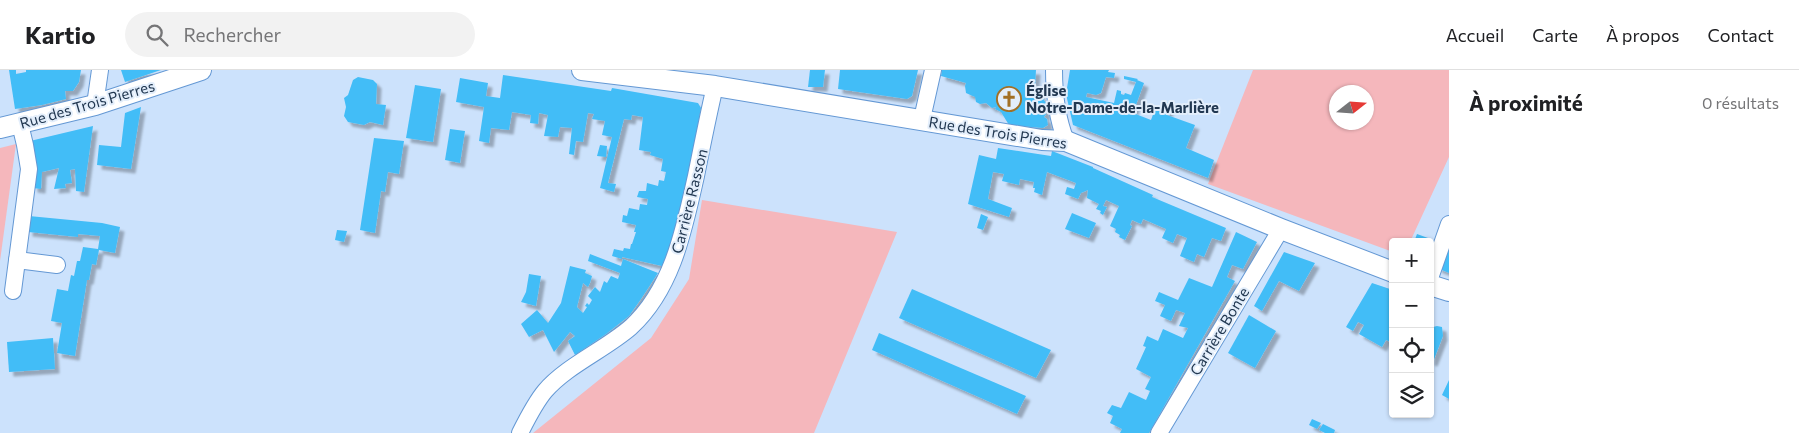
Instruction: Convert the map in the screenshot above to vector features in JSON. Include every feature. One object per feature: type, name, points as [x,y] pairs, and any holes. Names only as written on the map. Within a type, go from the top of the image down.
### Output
[{"type":"street","points":[[94,105],[100,70]]},
{"type":"street","name":"Rue des Trois Pierres","points":[[0,128],[94,105],[201,70]]},
{"type":"street","name":"Rue des Trois Pierres","points":[[582,70],[629,73],[922,119],[1042,140],[1066,141],[1281,230],[1389,270]]},
{"type":"street","points":[[922,119],[933,70]]},
{"type":"street","points":[[1054,70],[1054,90],[1058,122],[1066,141]]},
{"type":"street","name":"Carrière Rasson","points":[[520,433],[546,390],[558,378],[631,327],[649,306],[665,280],[677,254],[688,214],[715,86]]},
{"type":"street","points":[[13,291],[29,169],[26,145],[20,124]]},
{"type":"street","points":[[1434,267],[1449,224]]},
{"type":"street","name":"Carrière Bonte","points":[[1159,433],[1281,230]]},
{"type":"street","points":[[18,260],[57,265]]},
{"type":"street","points":[[1434,286],[1449,291]]},
{"type":"shaded area","points":[[1253,70],[1449,70],[1449,157],[1412,238],[1389,238],[1389,251],[1208,184]]},
{"type":"shaded area","points":[[16,144],[0,261],[0,148]]},
{"type":"shaded area","points":[[702,200],[897,232],[814,433],[533,433],[651,338],[689,279]]},
{"type":"building","points":[[9,70],[16,70],[16,74],[26,72],[26,70],[81,70],[79,82],[73,91],[65,91],[66,99],[15,109]]},
{"type":"building","points":[[121,70],[161,70],[125,82]]},
{"type":"building","points":[[810,70],[825,70],[823,87],[808,87]]},
{"type":"building","points":[[840,70],[918,70],[912,96],[907,99],[838,89]]},
{"type":"building","name":"Église Notre-Dame-de-la-Marlière","points":[[942,70],[1036,70],[1035,87],[1046,103],[1044,104],[1046,114],[1044,117],[1047,119],[1048,125],[1043,128],[1009,125],[1001,112],[995,109],[996,107],[992,108],[986,103],[980,104],[976,102],[975,97],[966,93],[966,83],[941,76]]},
{"type":"building","points":[[1070,70],[1109,70],[1108,72],[1115,73],[1114,78],[1106,77],[1101,93],[1096,95],[1087,93],[1086,97],[1114,103],[1117,90],[1121,91],[1121,94],[1131,95],[1136,82],[1124,79],[1124,76],[1138,79],[1144,83],[1133,113],[1151,120],[1155,109],[1163,112],[1166,102],[1171,104],[1167,115],[1195,125],[1186,148],[1214,160],[1208,178],[1073,125],[1066,94]]},
{"type":"building","points":[[503,75],[611,91],[612,88],[698,103],[701,108],[688,177],[672,241],[662,266],[612,256],[614,249],[623,251],[624,248],[630,249],[636,232],[634,232],[636,225],[622,222],[623,215],[627,216],[629,208],[639,210],[640,204],[647,205],[648,199],[637,197],[639,191],[646,191],[647,183],[658,186],[659,180],[664,181],[666,172],[661,171],[663,159],[650,155],[651,152],[639,150],[643,117],[632,115],[631,120],[624,119],[608,183],[616,184],[614,192],[600,188],[612,137],[602,135],[605,121],[592,119],[594,114],[588,113],[583,142],[576,141],[574,155],[569,154],[572,128],[560,127],[558,137],[544,136],[548,115],[539,113],[538,124],[530,123],[531,115],[512,112],[509,130],[491,128],[489,143],[479,141],[484,107],[456,102],[460,78],[488,83],[486,96],[500,98]]},
{"type":"building","points":[[358,77],[373,80],[377,84],[376,104],[386,105],[383,125],[370,122],[364,125],[348,122],[344,116],[346,107],[344,98],[348,95],[353,80]]},
{"type":"building","points":[[415,85],[441,89],[433,142],[406,138]]},
{"type":"building","points":[[141,107],[131,169],[97,165],[99,145],[121,147],[125,113]]},
{"type":"building","points":[[93,126],[84,192],[76,191],[75,169],[70,170],[72,183],[65,184],[66,188],[54,189],[59,168],[42,172],[41,189],[33,188],[30,141]]},
{"type":"building","points":[[450,129],[465,131],[460,163],[445,160]]},
{"type":"building","points":[[374,138],[404,141],[399,174],[388,172],[385,192],[381,191],[375,233],[360,230]]},
{"type":"building","points":[[600,145],[607,146],[606,157],[597,156]]},
{"type":"building","points":[[998,148],[1051,156],[1052,151],[1093,167],[1153,195],[1152,197],[1226,228],[1221,241],[1212,238],[1204,257],[1197,254],[1194,262],[1180,256],[1187,238],[1177,234],[1173,243],[1162,238],[1166,229],[1143,219],[1141,224],[1132,220],[1130,225],[1132,226],[1125,240],[1119,237],[1120,235],[1115,232],[1116,229],[1110,226],[1119,206],[1106,200],[1103,206],[1107,207],[1103,215],[1100,213],[1101,211],[1096,209],[1099,204],[1087,198],[1088,190],[1081,193],[1078,199],[1065,194],[1067,187],[1074,189],[1076,183],[1047,172],[1042,195],[1034,192],[1034,182],[1020,179],[1019,185],[1002,181],[1004,174],[993,172],[988,199],[1012,208],[1009,217],[968,204],[979,155],[996,159]]},
{"type":"building","points":[[1072,213],[1096,223],[1089,238],[1065,229]]},
{"type":"building","points":[[981,214],[988,217],[983,230],[977,228]]},
{"type":"building","points":[[29,216],[102,223],[120,227],[115,253],[99,250],[96,265],[92,264],[89,280],[87,280],[75,356],[57,353],[62,323],[51,321],[57,289],[68,291],[71,275],[74,276],[77,261],[80,261],[83,247],[98,249],[100,236],[78,234],[78,237],[28,232]]},
{"type":"building","points":[[337,230],[347,231],[344,242],[335,240]]},
{"type":"building","points":[[1236,232],[1257,242],[1243,269],[1232,265],[1227,277],[1235,281],[1149,433],[1120,433],[1122,429],[1110,423],[1113,416],[1107,413],[1112,405],[1121,408],[1129,392],[1146,400],[1150,391],[1145,389],[1151,377],[1136,369],[1146,347],[1143,346],[1147,336],[1158,341],[1163,329],[1183,338],[1188,328],[1179,326],[1185,313],[1176,310],[1171,321],[1160,316],[1165,305],[1155,301],[1159,292],[1178,300],[1189,278],[1212,287]]},
{"type":"building","points":[[1417,234],[1428,238],[1416,238]]},
{"type":"building","points":[[1449,237],[1449,273],[1437,268]]},
{"type":"building","points":[[1284,252],[1315,263],[1299,291],[1279,281],[1262,311],[1254,306]]},
{"type":"building","points":[[590,254],[621,266],[623,259],[658,273],[629,316],[606,334],[575,355],[568,341],[575,336],[570,332],[554,352],[543,330],[529,337],[521,324],[537,310],[548,323],[561,303],[570,266],[586,270],[585,273],[592,276],[588,287],[583,283],[577,307],[583,313],[587,303],[589,305],[592,300],[588,296],[595,287],[600,292],[604,281],[607,283],[611,276],[618,279],[620,273],[588,261]]},
{"type":"building","points":[[529,274],[541,276],[536,306],[521,302],[526,292]]},
{"type":"building","points":[[1372,283],[1389,289],[1389,341],[1386,340],[1382,347],[1359,334],[1364,325],[1358,322],[1353,331],[1346,327]]},
{"type":"building","points":[[912,289],[1051,350],[1036,378],[899,318]]},
{"type":"building","points":[[1249,315],[1276,331],[1255,368],[1228,353]]},
{"type":"building","points":[[1442,327],[1443,336],[1434,359],[1434,328]]},
{"type":"building","points":[[879,333],[1026,396],[1017,414],[872,350]]},
{"type":"building","points":[[53,338],[55,369],[9,372],[7,342]]},
{"type":"building","points":[[1449,380],[1449,399],[1442,395]]},
{"type":"building","points":[[1312,419],[1321,423],[1317,429],[1309,425]]},
{"type":"building","points":[[1323,424],[1335,430],[1334,433],[1325,433],[1319,430]]},
{"type":"place","name":"Église Notre-Dame-de-la-Marlière","points":[[1009,99]]}]
